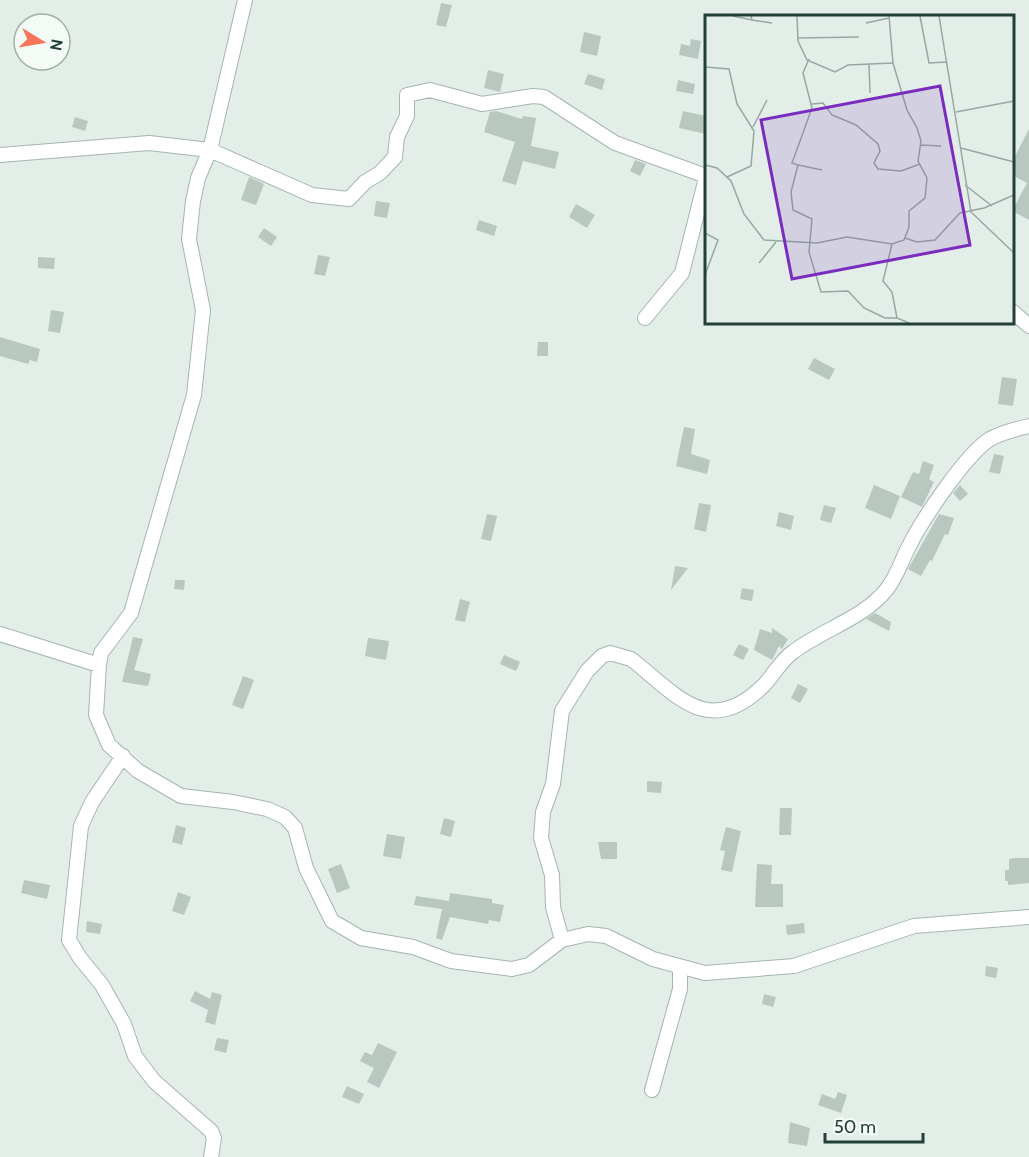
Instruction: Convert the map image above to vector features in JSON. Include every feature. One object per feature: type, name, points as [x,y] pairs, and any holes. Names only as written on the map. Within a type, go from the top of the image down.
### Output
[{"type":"street","points":[[245,0],[210,150],[198,178],[189,239],[203,310],[194,395],[131,613],[101,653],[96,715],[109,745],[138,771],[181,796],[233,802],[267,809],[285,817],[295,828],[306,868],[332,921],[361,938],[403,945],[451,961],[512,969],[529,965],[562,940],[588,934],[606,936],[653,959],[705,973],[794,966],[914,926],[1029,917]]},
{"type":"street","points":[[0,155],[149,143],[210,150],[312,195],[349,199],[364,182],[380,173],[395,156],[397,137],[407,116],[407,95],[430,90],[482,105],[533,96],[544,97],[615,142],[705,177]]},
{"type":"street","points":[[645,318],[682,273],[705,181]]},
{"type":"street","points":[[1014,313],[1029,326]]},
{"type":"street","points":[[562,940],[553,907],[552,875],[541,838],[543,812],[553,784],[562,711],[587,671],[602,656],[610,653],[631,658],[691,707],[712,711],[741,702],[762,687],[791,653],[869,607],[887,589],[898,572],[915,534],[978,449],[1001,434],[1029,426]]},
{"type":"street","points":[[0,634],[99,665]]},
{"type":"street","points":[[123,756],[92,802],[81,826],[69,939],[80,958],[102,985],[124,1024],[130,1049],[141,1064],[176,1103],[211,1131],[214,1138],[211,1157]]},
{"type":"street","points":[[652,1090],[680,989],[680,968]]},
{"type":"building","points":[[441,3],[452,5],[446,27],[436,25]]},
{"type":"building","points":[[584,32],[601,36],[597,56],[580,52]]},
{"type":"building","points":[[691,39],[701,41],[698,59],[679,55],[681,44],[690,46]]},
{"type":"building","points":[[488,70],[504,74],[500,92],[484,88]]},
{"type":"building","points":[[588,74],[605,79],[602,90],[584,84]]},
{"type":"building","points":[[678,80],[695,84],[693,94],[676,91]]},
{"type":"building","points":[[496,111],[522,119],[523,116],[536,118],[531,146],[559,152],[555,169],[523,161],[516,185],[502,181],[515,142],[484,132],[490,112]]},
{"type":"building","points":[[683,111],[705,116],[705,134],[679,128]]},
{"type":"building","points":[[75,117],[88,121],[85,131],[72,127]]},
{"type":"building","points":[[1029,129],[1029,220],[1014,212],[1014,207],[1027,183],[1014,176],[1014,158]]},
{"type":"building","points":[[635,160],[646,164],[640,176],[630,171]]},
{"type":"building","points":[[249,177],[264,184],[256,205],[241,200]]},
{"type":"building","points":[[376,201],[390,203],[387,218],[374,216]]},
{"type":"building","points":[[576,204],[595,215],[587,228],[569,217]]},
{"type":"building","points":[[479,220],[497,226],[494,236],[476,230]]},
{"type":"building","points":[[264,228],[277,237],[271,246],[258,237]]},
{"type":"building","points":[[318,255],[330,257],[325,276],[314,274]]},
{"type":"building","points":[[38,257],[55,258],[54,269],[38,268]]},
{"type":"building","points":[[51,310],[64,312],[60,333],[48,331]]},
{"type":"building","points":[[0,337],[40,349],[37,362],[30,360],[28,364],[0,356]]},
{"type":"building","points":[[538,342],[548,342],[548,356],[537,356]]},
{"type":"building","points":[[814,358],[835,369],[829,380],[808,369]]},
{"type":"building","points":[[1002,377],[1017,379],[1013,406],[998,404]]},
{"type":"building","points":[[684,427],[695,429],[691,454],[710,460],[707,474],[676,466]]},
{"type":"building","points":[[994,454],[1004,456],[1000,474],[989,472]]},
{"type":"building","points":[[923,461],[934,465],[929,479],[934,482],[922,507],[901,497],[913,472],[919,474]]},
{"type":"building","points":[[874,485],[900,496],[891,519],[865,508]]},
{"type":"building","points":[[960,485],[968,494],[960,501],[953,493]]},
{"type":"building","points":[[699,503],[711,505],[706,532],[694,529]]},
{"type":"building","points":[[824,505],[836,508],[831,523],[820,520]]},
{"type":"building","points":[[779,512],[794,516],[791,530],[776,526]]},
{"type":"building","points":[[487,514],[497,516],[491,541],[481,539]]},
{"type":"building","points":[[939,514],[954,518],[948,535],[945,534],[932,561],[930,560],[921,576],[908,569]]},
{"type":"building","points":[[675,566],[688,568],[671,590]]},
{"type":"building","points":[[175,580],[185,580],[184,590],[174,589]]},
{"type":"building","points":[[742,588],[754,590],[752,601],[740,599]]},
{"type":"building","points":[[460,599],[470,602],[465,622],[455,620]]},
{"type":"building","points":[[875,613],[891,622],[889,631],[866,619]]},
{"type":"building","points":[[772,628],[788,639],[782,649],[779,646],[772,660],[754,650],[760,629],[772,633]]},
{"type":"building","points":[[133,637],[143,639],[134,670],[151,674],[148,686],[122,682]]},
{"type":"building","points":[[368,638],[389,641],[386,660],[365,656]]},
{"type":"building","points":[[739,644],[749,649],[743,660],[733,655]]},
{"type":"building","points":[[504,655],[520,662],[516,671],[500,664]]},
{"type":"building","points":[[243,676],[254,680],[243,709],[232,705]]},
{"type":"building","points":[[798,684],[808,689],[800,703],[791,698]]},
{"type":"building","points":[[647,781],[662,782],[661,793],[647,792]]},
{"type":"building","points":[[780,808],[792,808],[791,835],[779,835]]},
{"type":"building","points":[[444,818],[455,821],[451,837],[440,834]]},
{"type":"building","points":[[176,825],[186,828],[182,845],[172,842]]},
{"type":"building","points":[[726,827],[741,831],[732,872],[721,870],[725,851],[720,850]]},
{"type":"building","points":[[387,834],[405,837],[401,859],[383,856]]},
{"type":"building","points":[[598,842],[617,842],[617,859],[601,859]]},
{"type":"building","points":[[1029,858],[1029,883],[1008,885],[1008,881],[1005,881],[1005,870],[1009,870],[1009,859]]},
{"type":"building","points":[[341,864],[350,888],[337,893],[328,869]]},
{"type":"building","points":[[757,864],[772,865],[771,884],[783,884],[783,907],[755,907]]},
{"type":"building","points":[[24,880],[50,885],[47,899],[21,893]]},
{"type":"building","points":[[178,892],[191,897],[184,915],[172,911]]},
{"type":"building","points":[[450,893],[492,899],[492,903],[504,905],[500,922],[489,920],[488,924],[450,917],[442,940],[436,938],[442,909],[414,905],[416,896],[449,901]]},
{"type":"building","points":[[87,921],[102,924],[100,934],[86,932]]},
{"type":"building","points":[[804,923],[805,933],[787,935],[786,925]]},
{"type":"building","points":[[986,966],[998,968],[996,978],[985,976]]},
{"type":"building","points":[[195,991],[210,999],[212,992],[222,995],[215,1025],[205,1022],[208,1010],[190,1001]]},
{"type":"building","points":[[764,994],[776,997],[773,1007],[762,1004]]},
{"type":"building","points":[[217,1038],[229,1040],[226,1053],[214,1050]]},
{"type":"building","points":[[378,1043],[397,1052],[379,1088],[367,1082],[374,1068],[360,1061],[365,1052],[372,1055]]},
{"type":"building","points":[[347,1086],[364,1094],[359,1104],[342,1097]]},
{"type":"building","points":[[838,1092],[847,1095],[841,1113],[818,1105],[822,1094],[835,1099]]},
{"type":"building","points":[[790,1122],[810,1128],[807,1146],[788,1143]]}]
